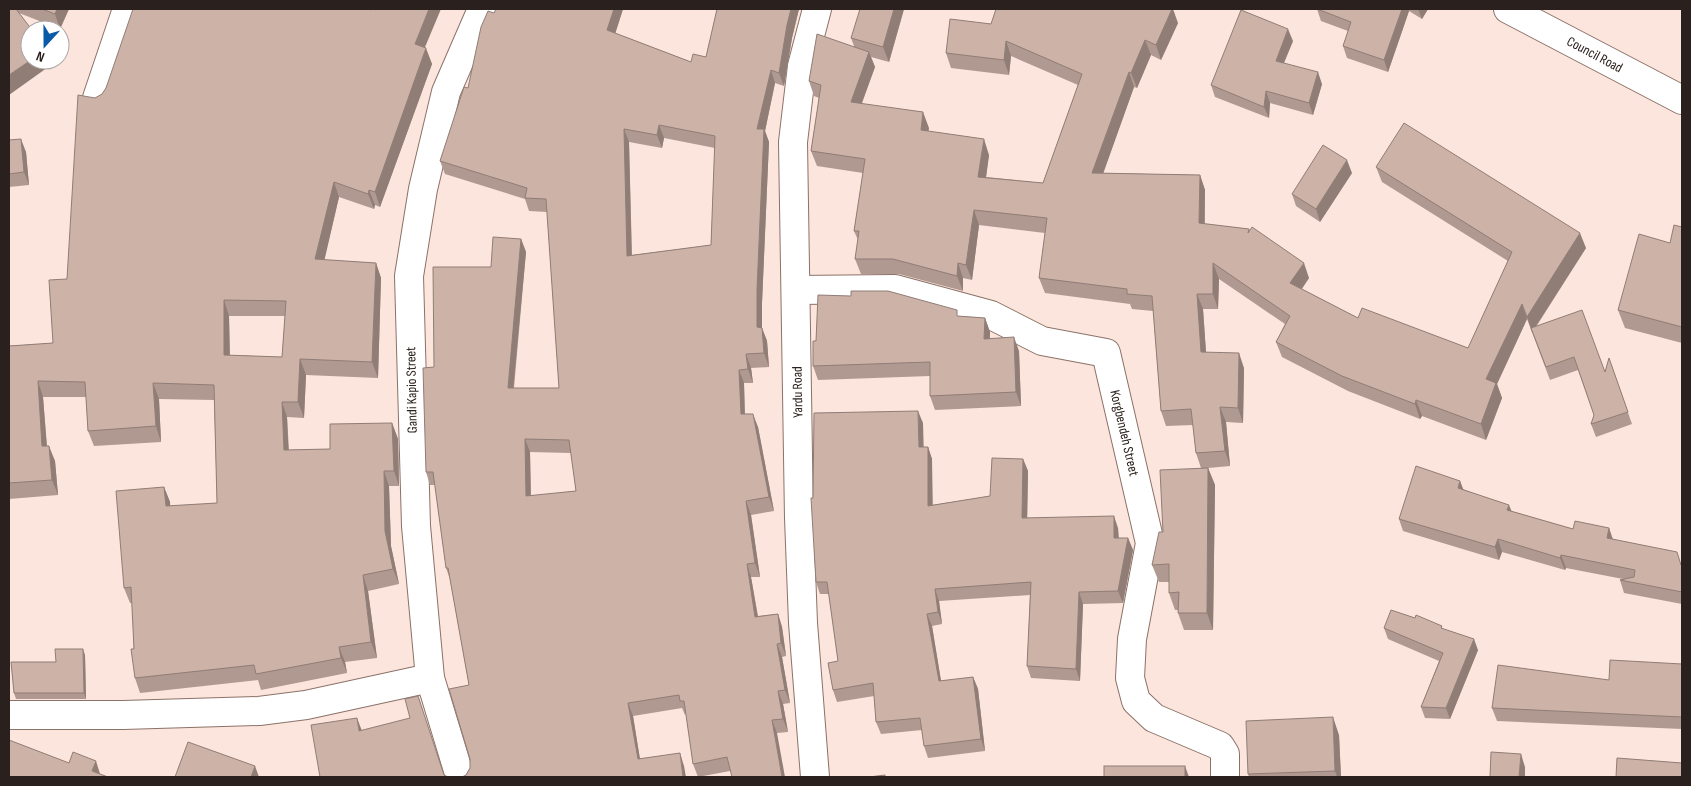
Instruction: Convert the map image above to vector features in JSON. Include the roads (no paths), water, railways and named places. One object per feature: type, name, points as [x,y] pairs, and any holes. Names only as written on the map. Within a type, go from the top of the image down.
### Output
[{"type":"street","points":[[97,98],[127,9]]},
{"type":"street","name":"Gandi Kapio Street","points":[[460,777],[430,678],[416,526],[409,276],[423,189],[446,92],[482,9]]},
{"type":"street","name":"Yardu Road","points":[[815,777],[803,623],[794,142],[802,66],[817,9]]},
{"type":"street","name":"Council Road","points":[[1508,9],[1682,100]]},
{"type":"street","name":"Korgbendeh Street","points":[[796,290],[895,289],[991,315],[1042,341],[1106,353],[1150,543],[1132,639],[1130,678],[1136,701],[1154,718],[1220,746],[1225,754],[1225,777]]},
{"type":"street","points":[[9,715],[123,715],[259,711],[306,705],[430,678]]}]
